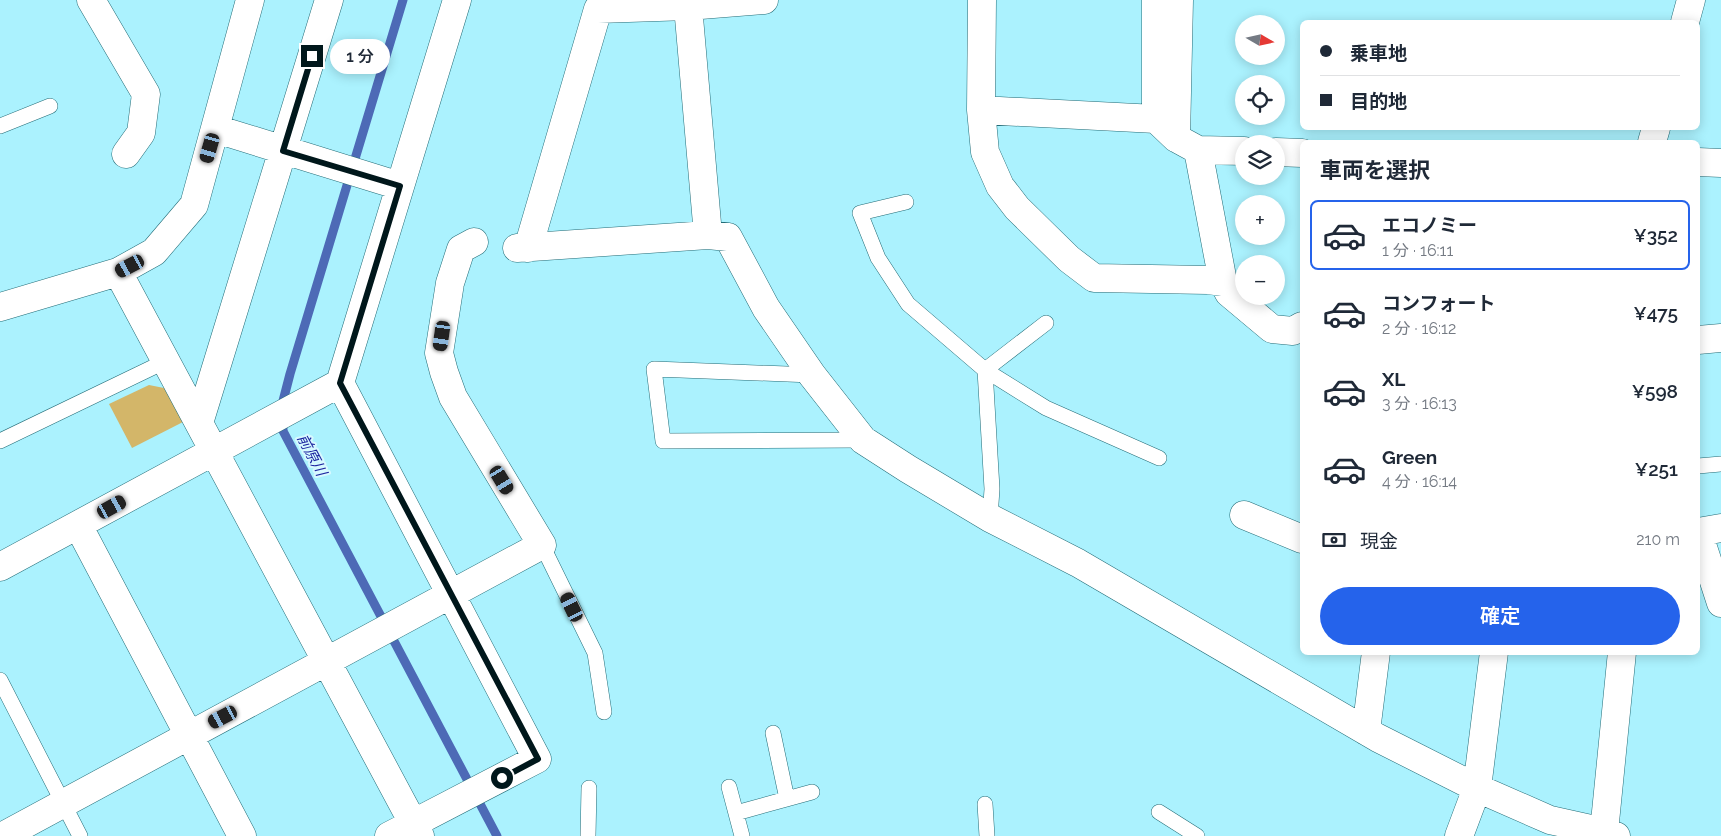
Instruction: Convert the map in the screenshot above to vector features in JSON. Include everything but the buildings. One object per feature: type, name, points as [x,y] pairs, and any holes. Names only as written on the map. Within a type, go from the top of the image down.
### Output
[{"type":"street","points":[[91,0],[146,94],[141,134],[126,154]]},
{"type":"street","points":[[0,307],[118,272],[154,252],[194,205],[250,0]]},
{"type":"street","points":[[199,423],[329,0]]},
{"type":"street","points":[[0,567],[340,383],[457,0]]},
{"type":"street","points":[[764,0],[688,6],[598,9],[523,248],[708,235],[728,237],[766,308],[812,375],[864,440],[990,518],[1078,563],[1366,731],[1478,788],[1550,820],[1610,834],[1622,655]]},
{"type":"street","points":[[982,0],[981,110],[985,152],[1000,186],[1017,208],[1062,253],[1094,278],[1208,280],[1223,282]]},
{"type":"street","points":[[1156,0],[1156,119]]},
{"type":"street","points":[[1179,0],[1187,144],[1223,282],[1229,293],[1272,329],[1293,331],[1300,327]]},
{"type":"street","points":[[1686,20],[1691,0]]},
{"type":"street","points":[[688,6],[708,235]]},
{"type":"street","points":[[981,110],[1156,119],[1187,144],[1235,150]]},
{"type":"street","points":[[216,129],[400,186]]},
{"type":"street","points":[[1285,152],[1300,153]]},
{"type":"street","points":[[1700,162],[1721,163]]},
{"type":"street","points":[[3,836],[542,545],[453,398],[440,353],[450,283],[461,249],[474,242]]},
{"type":"street","points":[[118,272],[417,830]]},
{"type":"street","points":[[1700,340],[1721,338]]},
{"type":"street","points":[[340,383],[538,759],[417,830],[390,836]]},
{"type":"street","points":[[1244,515],[1300,538]]},
{"type":"street","points":[[78,525],[242,836]]},
{"type":"street","points":[[1700,532],[1721,528]]},
{"type":"street","points":[[1700,538],[1721,603]]},
{"type":"street","points":[[1366,731],[1376,655]]},
{"type":"street","points":[[1459,836],[1478,788],[1494,655]]},
{"type":"lane","points":[[0,126],[50,106]]},
{"type":"lane","points":[[906,202],[860,213],[878,258],[908,304],[985,370],[1046,408],[1160,458]]},
{"type":"lane","points":[[985,370],[1046,323]]},
{"type":"lane","points":[[0,441],[166,361]]},
{"type":"lane","points":[[812,375],[654,369],[663,441],[864,440]]},
{"type":"lane","points":[[985,370],[992,489],[990,518]]},
{"type":"lane","points":[[1700,466],[1721,464]]},
{"type":"lane","points":[[542,545],[595,653],[604,712]]},
{"type":"lane","points":[[0,680],[80,836]]},
{"type":"lane","points":[[773,734],[786,799]]},
{"type":"lane","points":[[729,787],[742,836]]},
{"type":"lane","points":[[588,836],[589,788]]},
{"type":"lane","points":[[736,813],[812,792]]},
{"type":"lane","points":[[985,804],[987,836]]},
{"type":"lane","points":[[1159,812],[1197,836]]},
{"type":"shaded area","points":[[149,385],[169,389],[183,422],[132,448],[109,404]]},
{"type":"waterway","name":"前原川","points":[[403,0],[290,374],[283,401],[283,431],[497,836]]},
{"type":"route","points":[[312,56],[283,151],[400,186],[340,383],[538,759],[502,778]]}]
